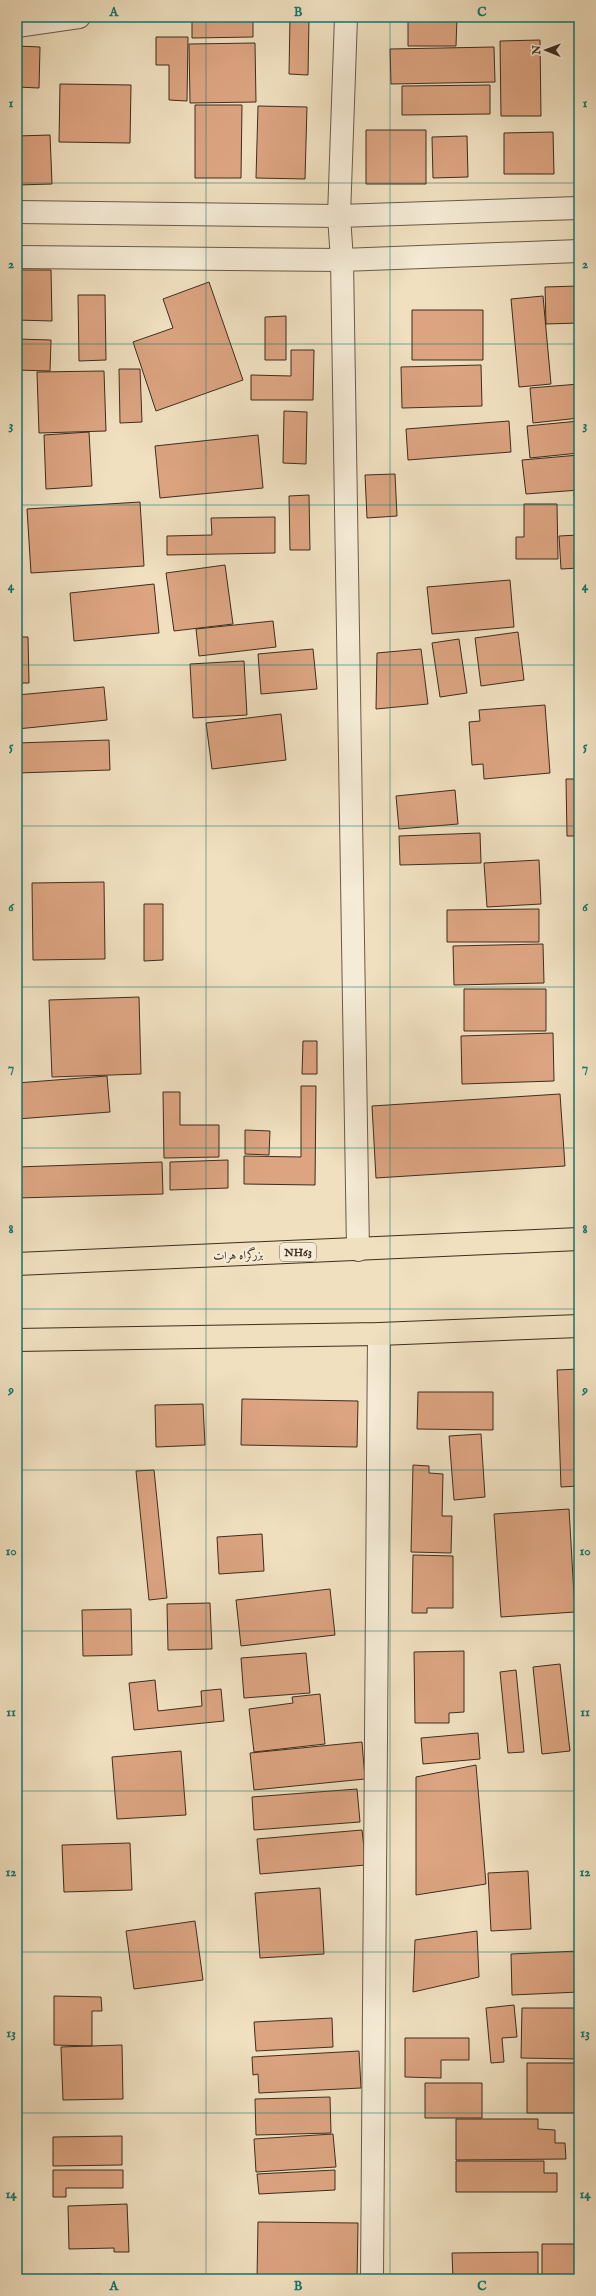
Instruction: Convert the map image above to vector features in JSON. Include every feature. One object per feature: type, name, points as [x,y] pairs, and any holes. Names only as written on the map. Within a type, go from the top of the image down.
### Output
[{"type":"highway","name":"بزرگراه هرات","points":[[17,1264],[579,1239]]},
{"type":"highway","points":[[17,1340],[379,1334],[579,1326]]},
{"type":"street","points":[[17,26],[79,17]]},
{"type":"street","points":[[346,17],[339,216],[342,260],[358,1250]]},
{"type":"street","points":[[17,212],[339,216],[579,208]]},
{"type":"street","points":[[17,257],[342,260],[579,251]]},
{"type":"street","points":[[372,2279],[379,1334]]},
{"type":"building","points":[[192,17],[253,17],[253,37],[192,38]]},
{"type":"building","points":[[290,17],[309,17],[308,75],[289,74]]},
{"type":"building","points":[[408,17],[457,17],[456,46],[408,46]]},
{"type":"building","points":[[540,17],[579,17],[579,19],[540,20]]},
{"type":"building","points":[[156,37],[188,37],[187,101],[169,100],[169,65],[156,65]]},
{"type":"building","points":[[540,40],[541,116],[501,116],[500,41]]},
{"type":"building","points":[[255,43],[256,102],[190,103],[189,44]]},
{"type":"building","points":[[17,46],[40,47],[39,88],[17,87]]},
{"type":"building","points":[[494,47],[495,82],[391,84],[390,49]]},
{"type":"building","points":[[60,84],[131,85],[130,143],[59,142]]},
{"type":"building","points":[[490,85],[490,114],[402,115],[402,86]]},
{"type":"building","points":[[195,105],[242,105],[241,178],[195,178]]},
{"type":"building","points":[[258,106],[307,107],[305,179],[256,178]]},
{"type":"building","points":[[366,130],[426,130],[426,184],[366,184]]},
{"type":"building","points":[[553,132],[554,174],[504,174],[504,133]]},
{"type":"building","points":[[50,135],[52,184],[17,185],[17,136]]},
{"type":"building","points":[[467,136],[468,177],[433,178],[432,137]]},
{"type":"building","points":[[17,270],[51,270],[52,321],[17,320]]},
{"type":"building","points":[[209,282],[243,380],[156,411],[133,342],[173,328],[163,299]]},
{"type":"building","points":[[579,286],[579,323],[546,324],[545,287]]},
{"type":"building","points":[[78,295],[105,295],[106,360],[79,361]]},
{"type":"building","points":[[543,296],[551,384],[519,387],[511,299]]},
{"type":"building","points":[[412,310],[483,310],[483,360],[412,360]]},
{"type":"building","points":[[286,316],[286,360],[265,360],[265,317]]},
{"type":"building","points":[[17,339],[51,340],[50,371],[17,370]]},
{"type":"building","points":[[291,350],[314,350],[313,400],[251,400],[251,375],[291,376]]},
{"type":"building","points":[[481,365],[482,406],[402,408],[401,367]]},
{"type":"building","points":[[119,369],[140,369],[142,422],[120,423]]},
{"type":"building","points":[[104,371],[106,431],[39,433],[37,372]]},
{"type":"building","points":[[579,384],[579,418],[533,423],[530,388]]},
{"type":"building","points":[[284,411],[307,412],[306,464],[283,463]]},
{"type":"building","points":[[509,421],[511,452],[408,460],[406,429]]},
{"type":"building","points":[[579,421],[579,453],[530,458],[527,426]]},
{"type":"building","points":[[89,432],[92,486],[46,489],[44,435]]},
{"type":"building","points":[[258,435],[263,488],[160,498],[155,446]]},
{"type":"building","points":[[579,455],[579,490],[526,494],[522,460]]},
{"type":"building","points":[[395,474],[397,516],[367,518],[365,475]]},
{"type":"building","points":[[579,491],[579,525],[576,525],[574,492]]},
{"type":"building","points":[[309,495],[310,550],[290,550],[289,496]]},
{"type":"building","points":[[140,502],[144,566],[31,573],[27,509]]},
{"type":"building","points":[[524,504],[557,504],[558,559],[516,559],[516,537],[524,537]]},
{"type":"building","points":[[275,517],[275,553],[167,555],[167,536],[212,535],[211,518]]},
{"type":"building","points":[[579,535],[579,568],[561,569],[559,536]]},
{"type":"building","points":[[225,565],[233,624],[174,631],[166,573]]},
{"type":"building","points":[[510,580],[514,627],[432,634],[427,587]]},
{"type":"building","points":[[154,584],[159,633],[74,641],[70,593]]},
{"type":"building","points":[[273,621],[276,647],[199,656],[196,629]]},
{"type":"building","points":[[518,632],[524,680],[481,686],[475,638]]},
{"type":"building","points":[[17,637],[28,637],[29,683],[17,683]]},
{"type":"building","points":[[459,639],[467,693],[440,697],[432,643]]},
{"type":"building","points":[[313,649],[317,689],[261,694],[258,654]]},
{"type":"building","points":[[421,649],[428,704],[376,709],[377,653]]},
{"type":"building","points":[[244,661],[247,715],[193,718],[190,664]]},
{"type":"building","points":[[104,687],[107,720],[17,729],[17,695]]},
{"type":"building","points":[[545,705],[550,773],[484,779],[483,764],[472,765],[469,722],[480,721],[479,710]]},
{"type":"building","points":[[281,714],[286,760],[212,769],[206,723]]},
{"type":"building","points":[[109,740],[110,770],[17,773],[17,743]]},
{"type":"building","points":[[566,779],[579,779],[579,836],[567,836]]},
{"type":"building","points":[[455,790],[458,824],[399,829],[396,796]]},
{"type":"building","points":[[480,833],[481,863],[400,865],[399,836]]},
{"type":"building","points":[[576,852],[579,852],[579,912],[576,912]]},
{"type":"building","points":[[539,860],[541,904],[487,907],[484,863]]},
{"type":"building","points":[[104,882],[105,959],[33,960],[32,883]]},
{"type":"building","points":[[144,904],[163,904],[163,960],[144,961]]},
{"type":"building","points":[[539,909],[539,942],[447,942],[447,910]]},
{"type":"building","points":[[576,925],[579,925],[579,967],[578,967]]},
{"type":"building","points":[[543,944],[544,983],[454,985],[453,946]]},
{"type":"building","points":[[464,989],[546,989],[546,1031],[464,1031]]},
{"type":"building","points":[[139,997],[141,1074],[52,1077],[49,1000]]},
{"type":"building","points":[[553,1033],[554,1081],[462,1084],[461,1036]]},
{"type":"building","points":[[303,1041],[317,1041],[317,1074],[302,1074]]},
{"type":"building","points":[[107,1076],[110,1112],[17,1119],[17,1083]]},
{"type":"building","points":[[301,1086],[316,1086],[315,1185],[244,1184],[244,1156],[301,1157]]},
{"type":"building","points":[[163,1092],[180,1092],[180,1125],[219,1125],[219,1157],[164,1158]]},
{"type":"building","points":[[560,1094],[565,1166],[376,1178],[372,1106]]},
{"type":"building","points":[[245,1130],[270,1131],[269,1155],[245,1154]]},
{"type":"building","points":[[228,1160],[228,1188],[170,1190],[170,1162]]},
{"type":"building","points":[[162,1162],[163,1194],[17,1198],[17,1167]]},
{"type":"building","points":[[579,1369],[579,1486],[561,1487],[557,1370]]},
{"type":"building","points":[[418,1392],[493,1392],[493,1430],[417,1429]]},
{"type":"building","points":[[242,1399],[358,1401],[357,1447],[241,1445]]},
{"type":"building","points":[[203,1404],[205,1445],[156,1447],[155,1405]]},
{"type":"building","points":[[481,1434],[485,1497],[454,1500],[449,1436]]},
{"type":"building","points":[[413,1465],[429,1466],[429,1473],[443,1474],[442,1516],[452,1516],[451,1553],[411,1552]]},
{"type":"building","points":[[154,1470],[167,1598],[149,1600],[136,1471]]},
{"type":"building","points":[[569,1509],[575,1612],[501,1617],[494,1514]]},
{"type":"building","points":[[262,1534],[264,1571],[219,1574],[217,1537]]},
{"type":"building","points":[[413,1555],[453,1556],[453,1608],[427,1608],[427,1613],[412,1613]]},
{"type":"building","points":[[330,1589],[335,1635],[241,1646],[236,1600]]},
{"type":"building","points":[[210,1603],[212,1649],[168,1650],[167,1604]]},
{"type":"building","points":[[131,1609],[132,1655],[83,1656],[82,1610]]},
{"type":"building","points":[[464,1651],[464,1712],[449,1713],[449,1723],[415,1723],[414,1652]]},
{"type":"building","points":[[306,1653],[310,1693],[244,1698],[241,1658]]},
{"type":"building","points":[[560,1664],[570,1751],[542,1754],[533,1667]]},
{"type":"building","points":[[516,1670],[524,1752],[508,1753],[500,1672]]},
{"type":"building","points":[[155,1680],[158,1711],[202,1706],[201,1691],[221,1689],[224,1721],[134,1730],[129,1683]]},
{"type":"building","points":[[320,1694],[325,1744],[254,1752],[249,1709],[293,1703],[292,1697]]},
{"type":"building","points":[[576,1723],[579,1723],[579,1780],[577,1780]]},
{"type":"building","points":[[478,1733],[480,1759],[423,1764],[421,1738]]},
{"type":"building","points":[[362,1742],[365,1779],[254,1790],[250,1753]]},
{"type":"building","points":[[181,1751],[186,1815],[117,1819],[112,1757]]},
{"type":"building","points":[[476,1765],[486,1884],[416,1895],[416,1777]]},
{"type":"building","points":[[357,1789],[360,1822],[254,1830],[252,1797]]},
{"type":"building","points":[[362,1830],[366,1865],[260,1874],[257,1839]]},
{"type":"building","points":[[130,1843],[132,1890],[64,1892],[62,1845]]},
{"type":"building","points":[[528,1871],[531,1929],[491,1931],[488,1873]]},
{"type":"building","points":[[320,1888],[324,1954],[260,1958],[255,1893]]},
{"type":"building","points":[[195,1921],[203,1980],[134,1989],[126,1931]]},
{"type":"building","points":[[477,1931],[479,1977],[413,1992],[415,1940]]},
{"type":"building","points":[[579,1951],[579,1992],[512,1995],[511,1954]]},
{"type":"building","points":[[54,1996],[101,1997],[102,2011],[92,2011],[92,2046],[54,2045]]},
{"type":"building","points":[[514,2005],[517,2037],[502,2038],[504,2062],[491,2063],[486,2008]]},
{"type":"building","points":[[522,2008],[579,2008],[579,2059],[521,2058]]},
{"type":"building","points":[[332,2018],[333,2047],[256,2051],[254,2022]]},
{"type":"building","points":[[405,2038],[469,2038],[469,2060],[441,2060],[441,2078],[405,2077]]},
{"type":"building","points":[[122,2045],[123,2099],[63,2100],[61,2047]]},
{"type":"building","points":[[359,2051],[361,2088],[259,2093],[258,2074],[253,2075],[252,2057]]},
{"type":"building","points":[[527,2063],[579,2063],[579,2113],[527,2113]]},
{"type":"building","points":[[425,2083],[482,2083],[482,2118],[425,2118]]},
{"type":"building","points":[[330,2097],[331,2133],[256,2135],[255,2099]]},
{"type":"building","points":[[456,2119],[538,2119],[538,2129],[555,2130],[555,2143],[565,2143],[566,2159],[456,2160]]},
{"type":"building","points":[[333,2134],[336,2167],[256,2172],[254,2139]]},
{"type":"building","points":[[122,2136],[122,2165],[53,2166],[53,2137]]},
{"type":"building","points":[[456,2161],[544,2161],[544,2173],[557,2173],[557,2192],[456,2192]]},
{"type":"building","points":[[53,2170],[123,2170],[123,2188],[66,2188],[66,2197],[53,2197]]},
{"type":"building","points":[[335,2170],[335,2190],[259,2194],[257,2174]]},
{"type":"building","points":[[127,2204],[129,2252],[114,2252],[114,2248],[69,2249],[68,2206]]},
{"type":"building","points":[[258,2222],[358,2223],[357,2279],[257,2279]]},
{"type":"building","points":[[542,2244],[579,2244],[579,2279],[542,2279]]},
{"type":"building","points":[[538,2252],[538,2279],[453,2279],[452,2253]]},
{"type":"building","points":[[101,2274],[102,2279],[54,2279],[54,2275]]}]
